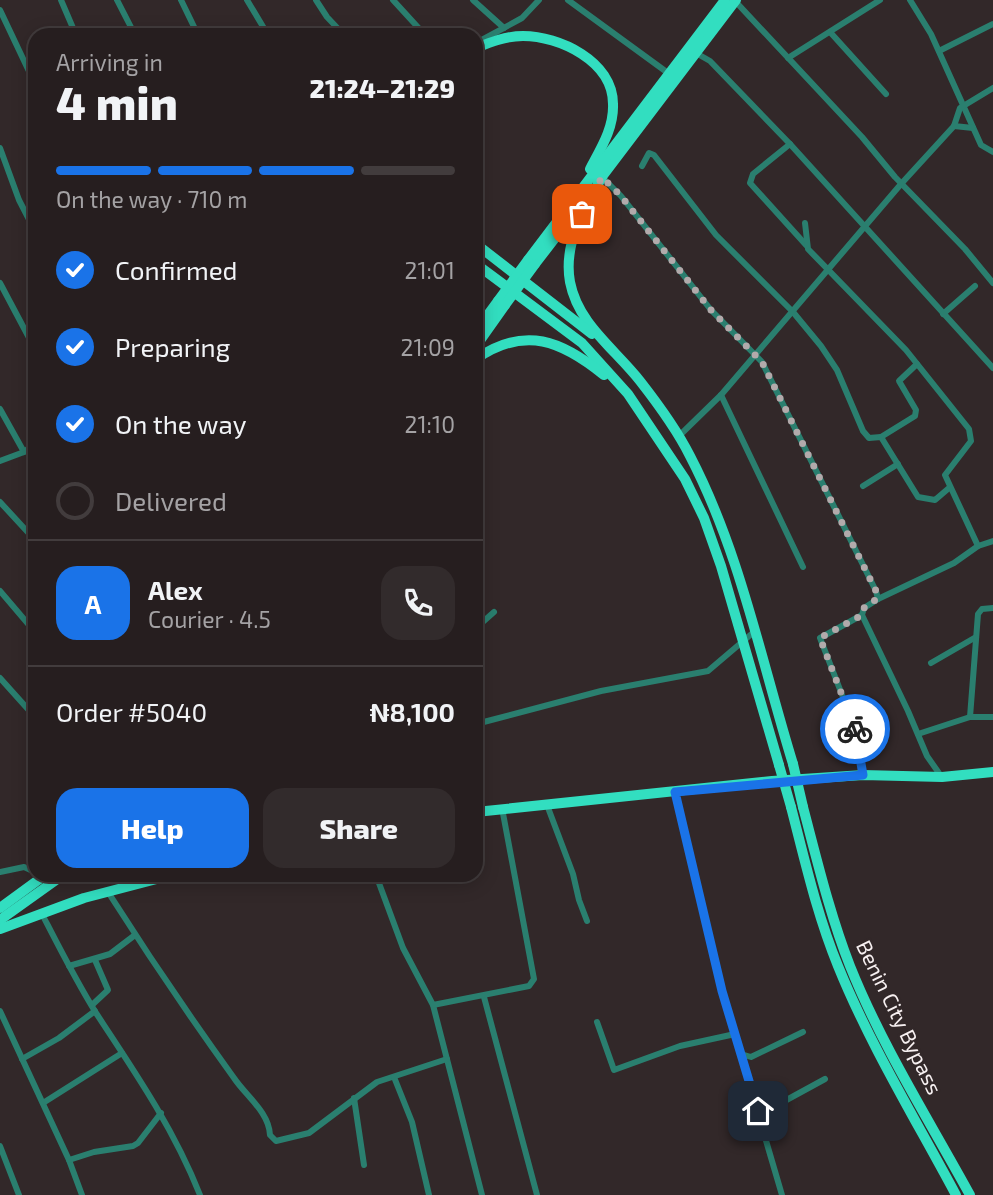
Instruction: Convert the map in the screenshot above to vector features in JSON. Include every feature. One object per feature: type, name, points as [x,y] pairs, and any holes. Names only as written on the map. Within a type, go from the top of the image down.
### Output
[{"type":"highway","points":[[483,323],[501,303],[668,73],[732,0]]},
{"type":"highway","points":[[531,262],[602,177],[696,53],[732,0]]},
{"type":"highway","points":[[483,44],[507,37],[541,38],[557,42],[587,57],[603,75],[613,104],[607,138],[572,203]]},
{"type":"highway","points":[[602,177],[582,214],[572,243],[570,281],[581,313],[616,354]]},
{"type":"highway","points":[[483,250],[616,354]]},
{"type":"highway","points":[[483,269],[582,343],[628,394]]},
{"type":"highway","points":[[483,334],[501,303]]},
{"type":"highway","points":[[483,354],[513,342],[547,342],[578,353],[628,394]]},
{"type":"highway","name":"Benin City Bypass","points":[[616,354],[640,381],[679,436],[709,494],[755,631],[831,910],[850,967],[877,1025],[970,1195]]},
{"type":"highway","name":"Benin City Bypass","points":[[628,394],[679,469],[704,518],[743,640],[817,908],[838,966],[864,1024],[956,1195]]},
{"type":"highway","points":[[483,811],[863,775],[942,777],[993,772]]},
{"type":"highway","points":[[0,908],[31,882]]},
{"type":"highway","points":[[0,920],[53,882]]},
{"type":"highway","points":[[0,929],[129,882]]},
{"type":"street","points":[[61,0],[73,28]]},
{"type":"street","points":[[117,0],[131,28]]},
{"type":"street","points":[[181,0],[195,28]]},
{"type":"street","points":[[247,0],[264,28]]},
{"type":"street","points":[[316,0],[337,28]]},
{"type":"street","points":[[393,0],[419,28]]},
{"type":"street","points":[[473,0],[504,28]]},
{"type":"street","points":[[483,42],[522,19],[539,0]]},
{"type":"street","points":[[568,0],[668,73]]},
{"type":"street","points":[[732,0],[901,184],[965,249],[993,283]]},
{"type":"street","points":[[788,58],[880,0]]},
{"type":"street","points":[[910,0],[928,26],[981,145],[992,151]]},
{"type":"street","points":[[0,10],[28,69]]},
{"type":"street","points":[[939,51],[993,24]]},
{"type":"street","points":[[831,32],[886,94]]},
{"type":"street","points":[[696,53],[710,61],[790,144],[993,368]]},
{"type":"street","points":[[679,436],[721,395],[954,126],[960,108],[993,88]]},
{"type":"street","points":[[954,126],[973,128]]},
{"type":"street","points":[[790,144],[753,174],[750,183],[917,364],[928,381],[960,415],[971,433],[971,441],[946,472],[949,488],[978,546]]},
{"type":"street","points":[[0,148],[28,217]]},
{"type":"street","points":[[642,166],[649,153],[654,155],[722,243],[793,312],[837,370],[863,431],[869,438],[881,437],[915,416],[916,410],[899,381],[917,364]]},
{"type":"street","points":[[602,177],[621,196],[711,310],[762,362],[878,598]]},
{"type":"street","points":[[805,223],[806,245]]},
{"type":"street","points":[[0,283],[28,336]]},
{"type":"street","points":[[943,314],[975,286]]},
{"type":"street","points":[[721,395],[803,566]]},
{"type":"street","points":[[0,409],[24,452]]},
{"type":"street","points":[[881,437],[918,497],[935,500],[949,488]]},
{"type":"street","points":[[0,461],[28,449]]},
{"type":"street","points":[[863,486],[898,464]]},
{"type":"street","points":[[0,502],[28,532]]},
{"type":"street","points":[[942,777],[926,756],[862,615],[864,608],[878,598],[954,563],[978,546],[993,541]]},
{"type":"street","points":[[0,591],[28,624]]},
{"type":"street","points":[[970,717],[978,614],[982,609],[993,608]]},
{"type":"street","points":[[483,622],[494,612]]},
{"type":"street","points":[[862,615],[820,638],[856,732],[863,775]]},
{"type":"street","points":[[483,722],[601,691],[708,671],[755,631]]},
{"type":"street","points":[[931,663],[976,637]]},
{"type":"street","points":[[0,678],[28,709]]},
{"type":"street","points":[[918,734],[970,717],[993,717]]},
{"type":"street","points":[[675,792],[722,991],[782,1195]]},
{"type":"street","points":[[546,803],[573,874],[587,921]]},
{"type":"street","points":[[433,1006],[529,986],[534,979],[502,808]]},
{"type":"street","points":[[0,872],[24,867],[28,869]]},
{"type":"street","points":[[379,882],[403,948],[433,1006],[482,1195]]},
{"type":"street","points":[[107,891],[234,1079],[262,1113],[270,1127],[270,1135],[276,1141],[309,1132],[377,1082],[409,1069],[447,1059]]},
{"type":"street","points":[[42,914],[93,1008],[161,1113],[200,1195]]},
{"type":"street","points":[[69,966],[110,954],[135,935]]},
{"type":"street","points":[[22,1059],[59,1038],[93,1008],[108,990],[95,960]]},
{"type":"street","points":[[484,997],[537,1195]]},
{"type":"street","points":[[0,1012],[69,1160],[82,1195]]},
{"type":"street","points":[[597,1022],[614,1070],[680,1046],[735,1034]]},
{"type":"street","points":[[741,1054],[751,1057],[803,1032]]},
{"type":"street","points":[[43,1103],[122,1053]]},
{"type":"street","points":[[394,1077],[412,1122],[429,1195]]},
{"type":"street","points":[[758,1111],[781,1103],[825,1079]]},
{"type":"street","points":[[354,1098],[364,1165]]},
{"type":"street","points":[[69,1160],[94,1152],[133,1146],[161,1113]]},
{"type":"street","points":[[0,1146],[19,1195]]},
{"type":"way so far","points":[[582,214],[602,177],[621,196],[711,310],[762,362],[878,598],[875,603],[864,608],[862,615],[820,638],[855,729]]},
{"type":"route","points":[[758,1111],[722,991],[675,792],[863,775],[855,729]]}]
